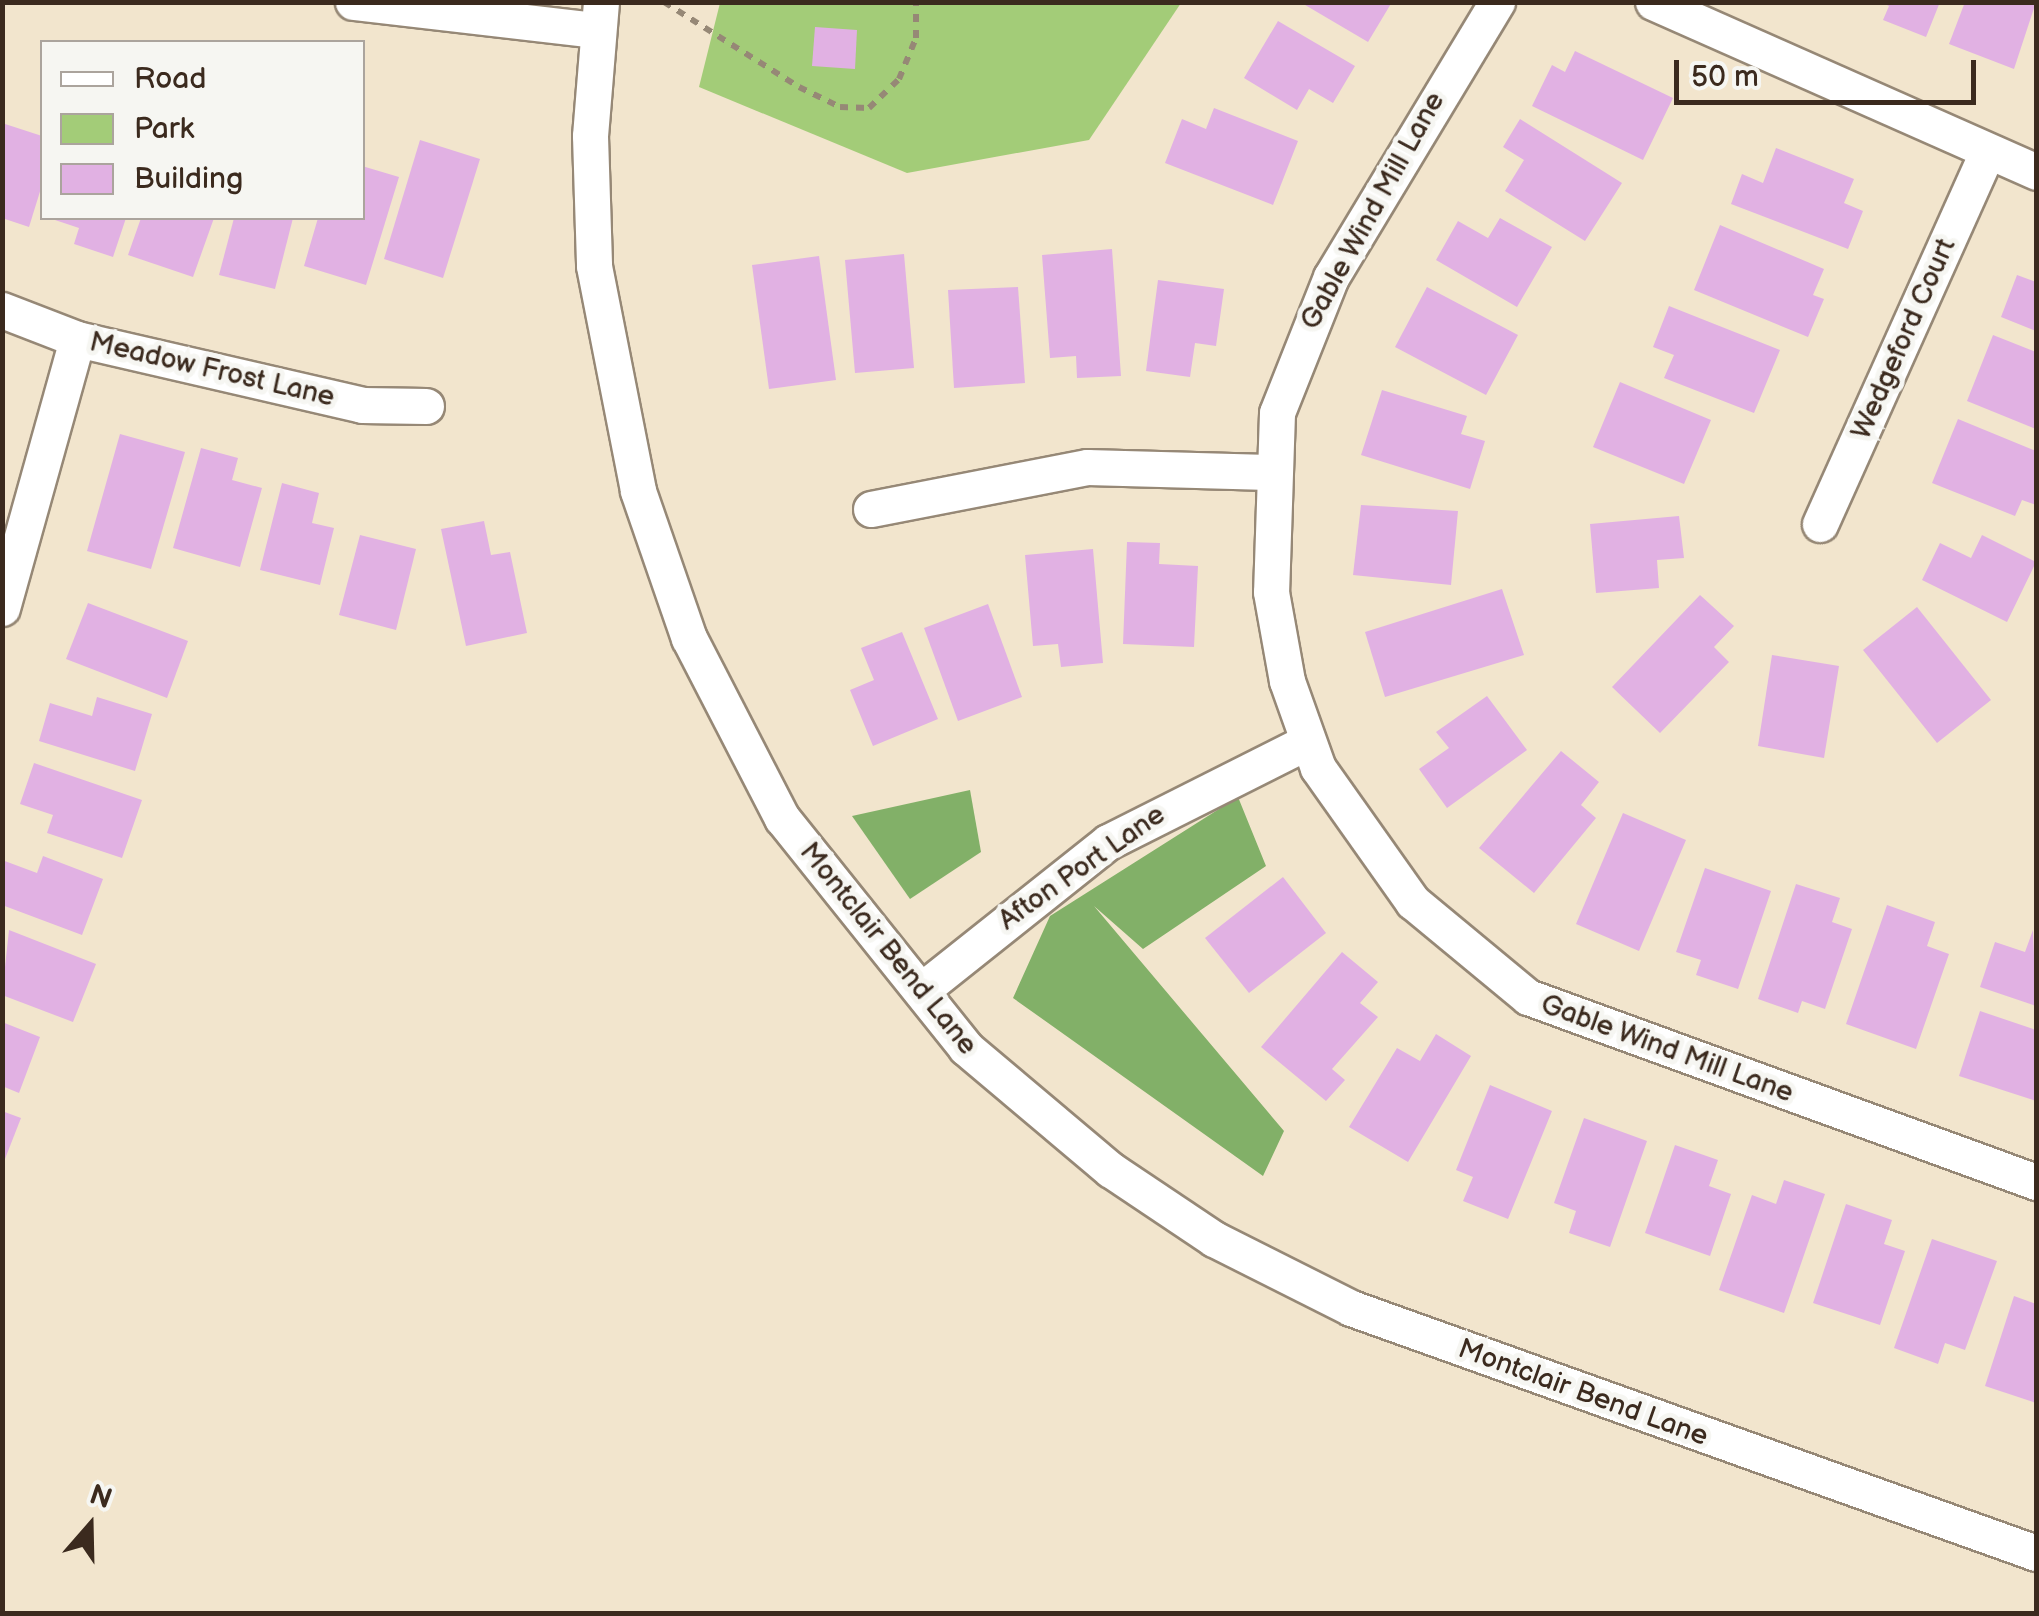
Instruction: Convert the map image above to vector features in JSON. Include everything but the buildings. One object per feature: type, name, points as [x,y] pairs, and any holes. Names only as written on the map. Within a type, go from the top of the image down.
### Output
[{"type":"street","points":[[353,2],[598,16]]},
{"type":"street","name":"Gable Wind Mill Lane","points":[[1496,2],[1331,277],[1282,398],[1269,472],[1277,637],[1307,742],[1342,808],[1413,902],[1528,998],[2036,1182]]},
{"type":"street","points":[[1653,2],[2036,172]]},
{"type":"street","name":"Montclair Bend Lane","points":[[598,16],[594,266],[638,492],[688,638],[782,818],[923,989],[966,1048],[1032,1107],[1214,1239],[1352,1308],[1556,1386],[2036,1552]]},
{"type":"street","name":"Wedgeford Court","points":[[1820,524],[1987,153]]},
{"type":"street","name":"Meadow Frost Lane","points":[[2,310],[77,338],[362,405],[426,406]]},
{"type":"street","points":[[2,608],[77,338]]},
{"type":"street","points":[[871,509],[1088,467],[1269,472]]},
{"type":"street","name":"Afton Port Lane","points":[[923,989],[1108,842],[1307,742]]},
{"type":"path","points":[[664,2],[799,86],[840,107],[869,108],[899,79],[916,38],[916,2]]},
{"type":"green space","points":[[720,3],[1181,3],[1089,140],[907,173],[699,87]]},
{"type":"green space","points":[[970,790],[981,852],[910,899],[852,816]]},
{"type":"green space","points":[[1238,797],[1266,866],[1143,949],[1094,906],[1284,1131],[1263,1176],[1013,998],[1050,916]]}]
